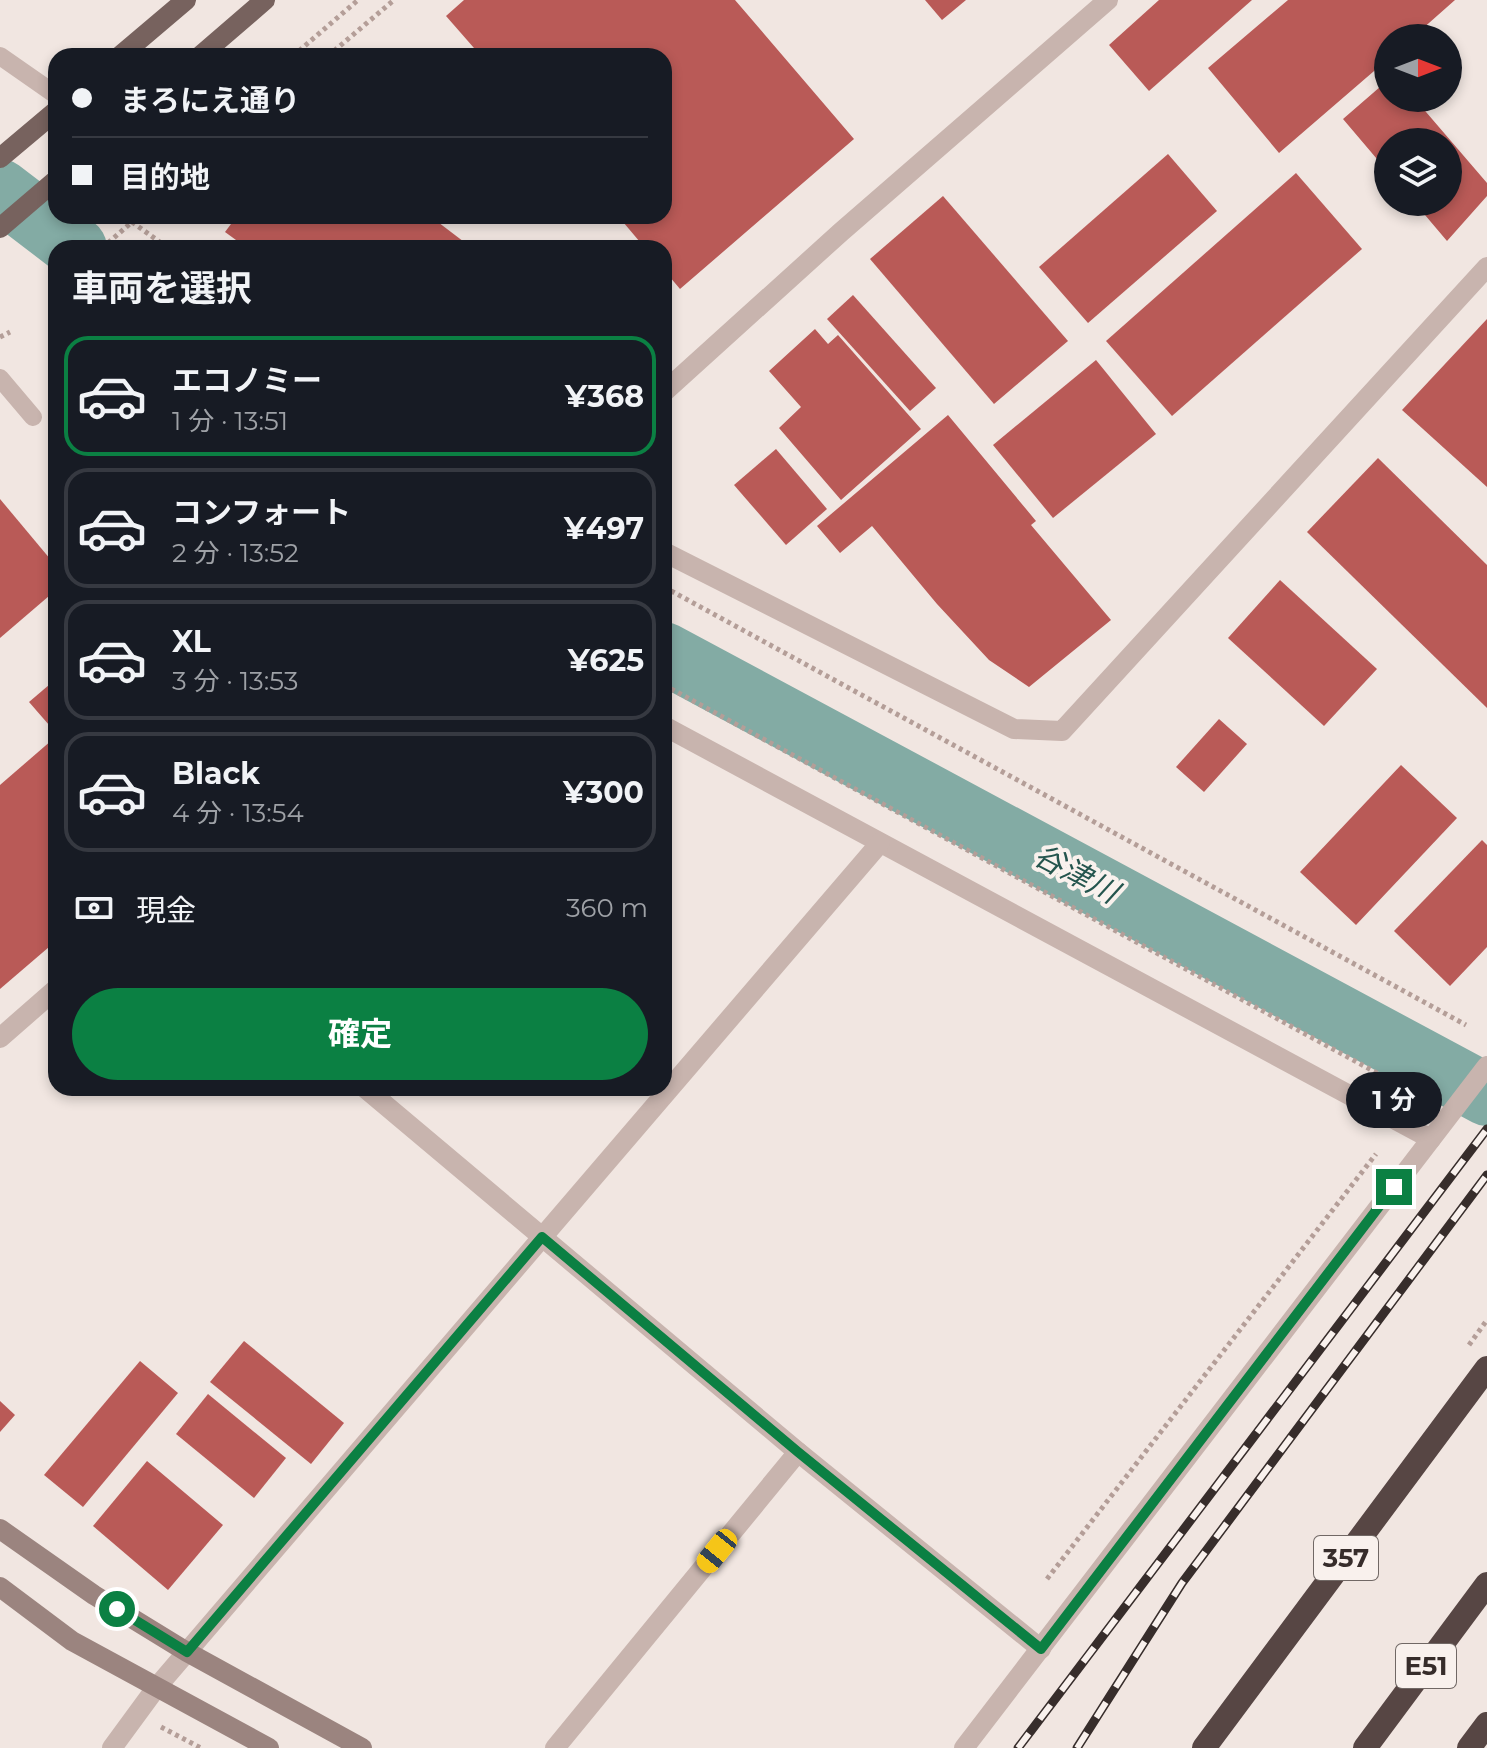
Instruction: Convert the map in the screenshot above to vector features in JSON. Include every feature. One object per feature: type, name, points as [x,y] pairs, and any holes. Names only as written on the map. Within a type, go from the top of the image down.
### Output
[{"type":"highway","name":"357","points":[[1204,1748],[1487,1368]]},
{"type":"highway","name":"E51","points":[[1365,1748],[1487,1584]]},
{"type":"highway","points":[[1469,1748],[1487,1724]]},
{"type":"main road","points":[[129,48],[186,0]]},
{"type":"main road","points":[[209,48],[265,0]]},
{"type":"main road","points":[[0,158],[48,118]]},
{"type":"main road","points":[[7,222],[48,187]]},
{"type":"street","points":[[672,385],[841,232],[1108,0]]},
{"type":"street","points":[[672,556],[1014,729],[1062,731],[1487,267]]},
{"type":"street","points":[[672,730],[1431,1139]]},
{"type":"street","points":[[672,1085],[880,843]]},
{"type":"street","points":[[0,1038],[48,996]]},
{"type":"street","points":[[964,1748],[1487,1066]]},
{"type":"street","points":[[375,1096],[798,1452],[1041,1649]]},
{"type":"street","points":[[112,1748],[156,1688],[663,1096]]},
{"type":"street","points":[[555,1748],[798,1452]]},
{"type":"street","points":[[0,1529],[94,1595],[187,1652],[362,1748]]},
{"type":"street","points":[[0,1587],[72,1641],[269,1748]]},
{"type":"lane","points":[[0,56],[48,89]]},
{"type":"lane","points":[[0,378],[33,417]]},
{"type":"path","points":[[302,48],[358,0]]},
{"type":"path","points":[[337,48],[394,0]]},
{"type":"path","points":[[111,240],[130,224]]},
{"type":"path","points":[[135,224],[157,240]]},
{"type":"path","points":[[0,337],[10,332]]},
{"type":"path","points":[[672,591],[1466,1025]]},
{"type":"path","points":[[672,689],[1423,1098]]},
{"type":"path","points":[[1047,1579],[1376,1154]]},
{"type":"building","points":[[464,0],[735,0],[854,139],[680,289],[672,280],[672,240],[638,240],[625,224],[672,224],[672,48],[474,48],[446,16]]},
{"type":"building","points":[[925,0],[966,0],[942,20]]},
{"type":"building","points":[[1159,0],[1252,0],[1149,91],[1109,45]]},
{"type":"building","points":[[1288,0],[1455,0],[1428,24],[1374,24],[1374,71],[1279,153],[1208,68]]},
{"type":"building","points":[[1374,92],[1374,112],[1426,112],[1440,128],[1374,128],[1374,156],[1343,119]]},
{"type":"building","points":[[1168,154],[1217,211],[1088,323],[1039,267]]},
{"type":"building","points":[[1462,154],[1487,183],[1487,196],[1447,241],[1426,216],[1462,216]]},
{"type":"building","points":[[1296,173],[1362,249],[1172,416],[1106,341]]},
{"type":"building","points":[[943,196],[1068,341],[994,404],[870,259]]},
{"type":"building","points":[[231,224],[440,224],[462,240],[236,240],[225,232]]},
{"type":"building","points":[[853,295],[936,388],[910,411],[827,319]]},
{"type":"building","points":[[1487,319],[1487,487],[1402,410]]},
{"type":"building","points":[[815,329],[828,344],[838,335],[921,429],[841,500],[779,428],[801,407],[769,371]]},
{"type":"building","points":[[1096,360],[1156,434],[1053,518],[993,445]]},
{"type":"building","points":[[948,415],[1036,521],[1031,525],[1111,620],[1029,687],[989,660],[872,526],[840,553],[817,526]]},
{"type":"building","points":[[776,449],[827,509],[786,545],[734,485]]},
{"type":"building","points":[[1378,458],[1487,565],[1487,708],[1307,532]]},
{"type":"building","points":[[0,499],[48,556],[48,597],[0,638]]},
{"type":"building","points":[[1280,580],[1377,669],[1324,726],[1228,638]]},
{"type":"building","points":[[48,686],[48,724],[29,702]]},
{"type":"building","points":[[1219,719],[1247,744],[1204,792],[1176,767]]},
{"type":"building","points":[[48,743],[48,948],[0,989],[0,785]]},
{"type":"building","points":[[1401,765],[1457,818],[1356,925],[1300,872]]},
{"type":"building","points":[[1482,840],[1487,845],[1487,947],[1450,986],[1394,931]]},
{"type":"building","points":[[244,1341],[344,1423],[311,1464],[210,1382]]},
{"type":"building","points":[[140,1361],[178,1393],[83,1507],[44,1475]]},
{"type":"building","points":[[208,1394],[286,1458],[254,1498],[176,1434]]},
{"type":"building","points":[[0,1401],[15,1415],[0,1432]]},
{"type":"building","points":[[147,1461],[223,1525],[168,1590],[93,1526]]},
{"type":"waterway","name":"谷津川","points":[[0,190],[66,240]]},
{"type":"waterway","name":"谷津川","points":[[672,657],[1487,1095]]},
{"type":"railway","points":[[1018,1748],[1487,1129]]},
{"type":"railway","points":[[1077,1748],[1182,1583],[1487,1175]]},
{"type":"route","points":[[117,1609],[187,1652],[542,1237],[798,1452],[1041,1649],[1394,1187]]}]
